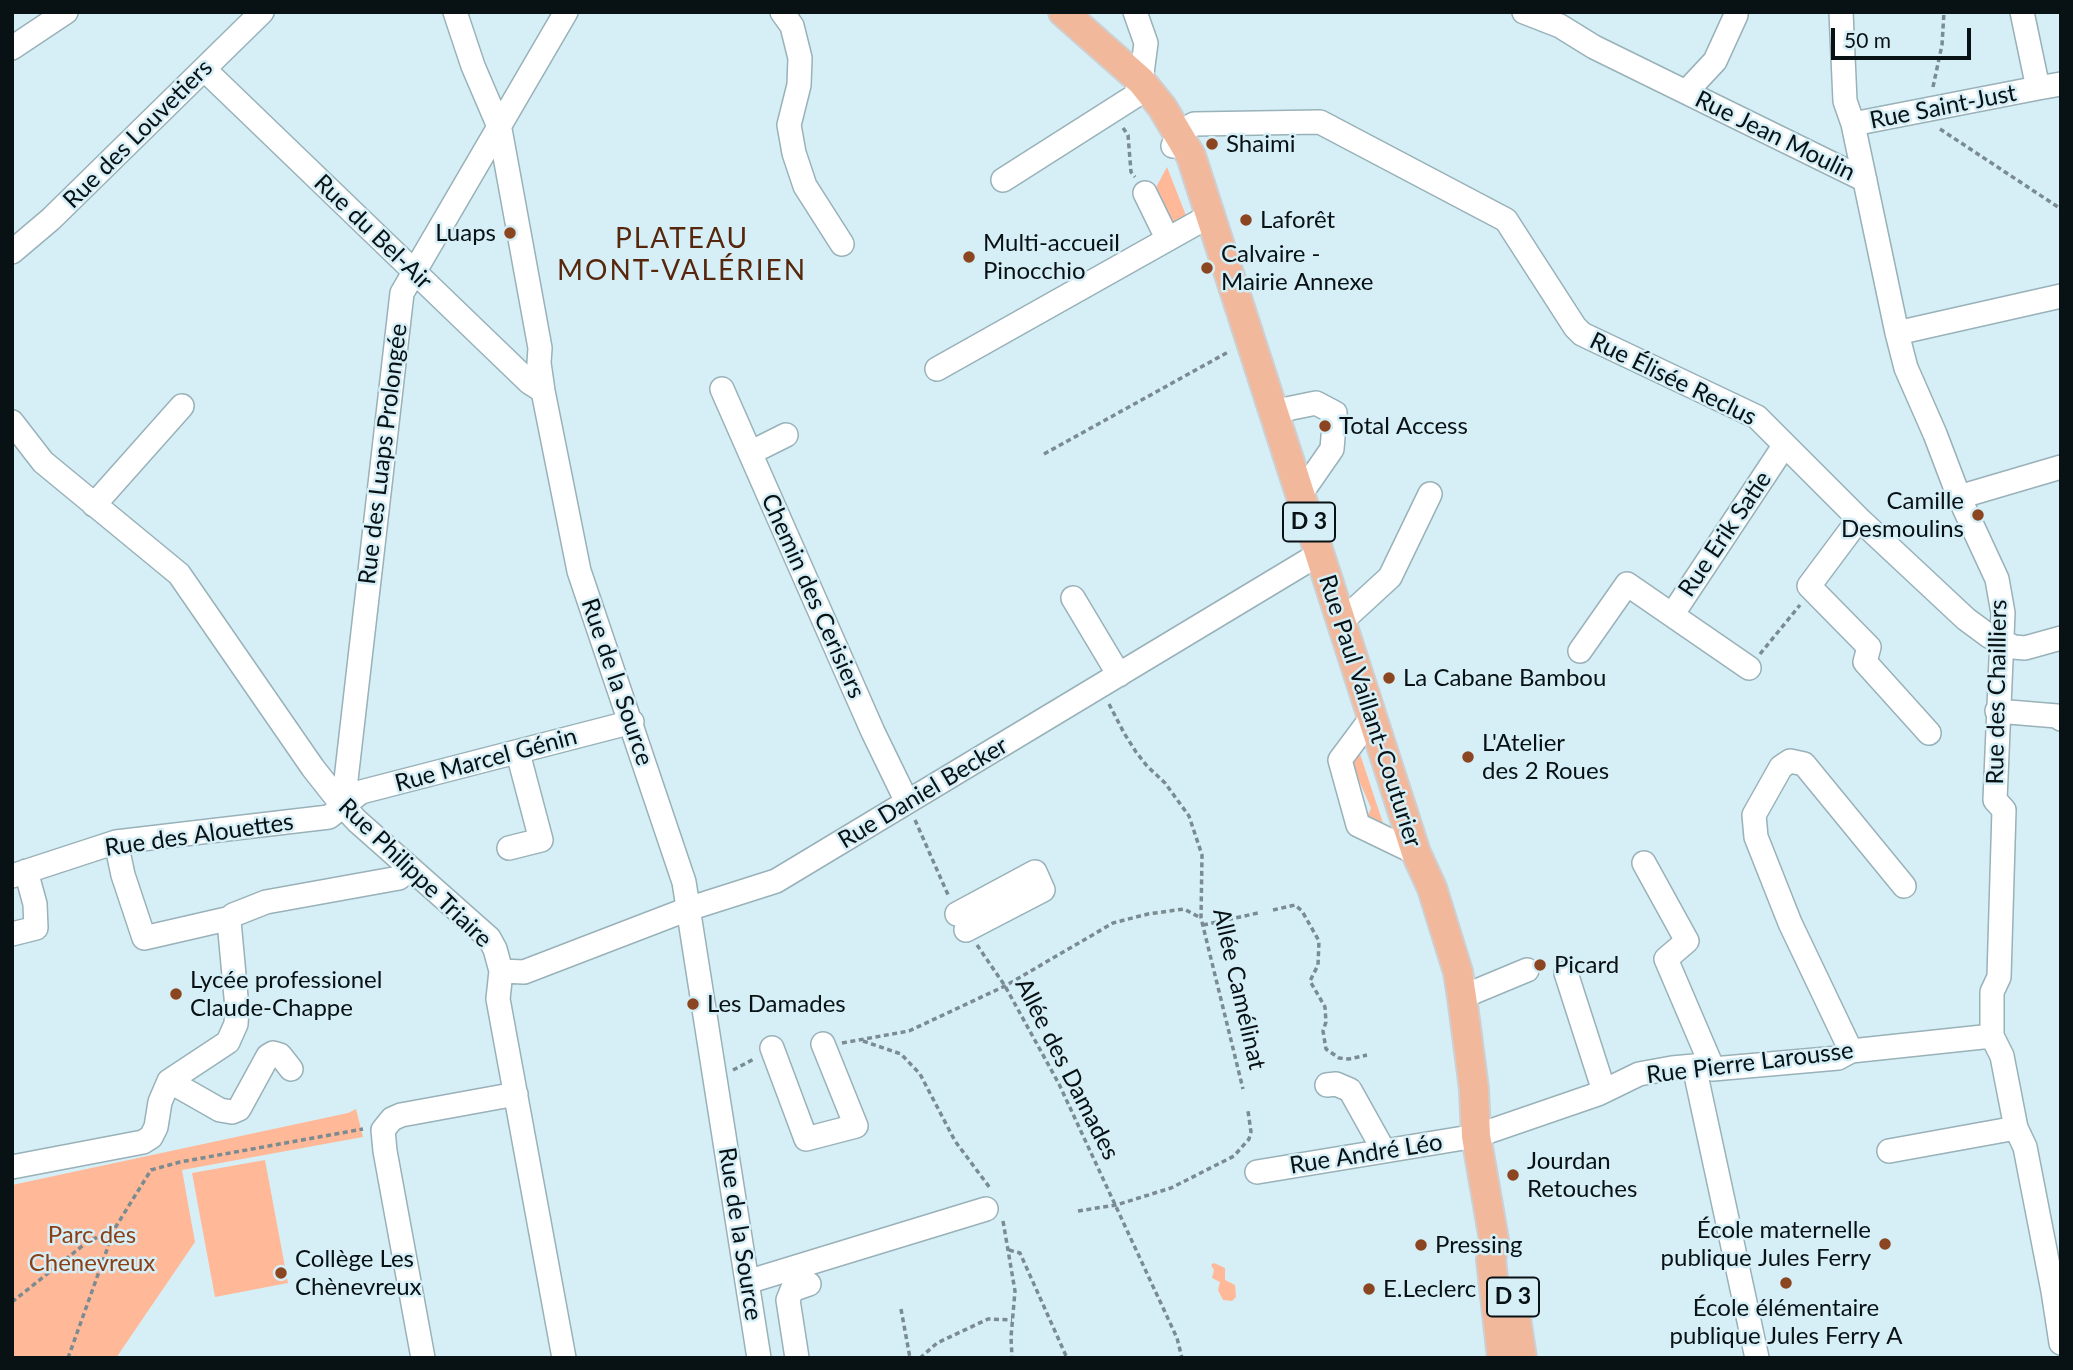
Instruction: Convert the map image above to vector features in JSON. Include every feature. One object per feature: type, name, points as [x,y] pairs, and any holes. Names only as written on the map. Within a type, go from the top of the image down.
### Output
[{"type":"main road","name":"Rue Paul Vaillant-Couturier","points":[[1055,12],[1067,30],[1129,96],[1162,107],[1175,140],[1191,156],[1416,853],[1432,888],[1458,972],[1475,1089],[1476,1136],[1494,1240],[1490,1260],[1502,1358]]},
{"type":"main road","name":"Rue Paul Vaillant-Couturier","points":[[1063,12],[1129,96]]},
{"type":"main road","name":"Rue Paul Vaillant-Couturier","points":[[1494,1240],[1507,1259],[1522,1358]]},
{"type":"street","points":[[12,48],[66,12]]},
{"type":"street","name":"Rue des Louvetiers","points":[[12,252],[51,219],[262,12]]},
{"type":"street","name":"Rue de la Source","points":[[455,12],[473,66],[500,129],[540,348],[538,363],[543,391],[579,571],[684,883],[757,1351]]},
{"type":"street","name":"Rue des Luaps Prolongée","points":[[343,806],[401,293],[500,129],[566,12]]},
{"type":"street","points":[[782,12],[792,26],[800,58],[799,85],[789,125],[794,153],[805,187],[842,244]]},
{"type":"street","points":[[1003,180],[1129,96],[1146,43],[1135,12]]},
{"type":"street","name":"Rue Jean Moulin","points":[[1524,12],[1562,19],[1594,47],[1865,180]]},
{"type":"street","name":"Rue des Chailliers","points":[[1841,12],[1845,101],[1853,124],[1906,368],[1959,497],[1997,579],[2003,613],[1995,800],[2004,810],[1999,976],[1992,992],[1992,1036],[2002,1056],[2016,1128],[2025,1147],[2061,1343]]},
{"type":"street","name":"Rue Saint-Just","points":[[1853,124],[2038,88],[2022,12]]},
{"type":"street","name":"Rue Jean Moulin","points":[[1686,92],[1715,61],[1736,15]]},
{"type":"street","name":"Rue du Bel-Air","points":[[204,69],[529,382],[543,391]]},
{"type":"street","points":[[2038,88],[2061,84]]},
{"type":"street","name":"Rue Élisée Reclus","points":[[1175,140],[1194,124],[1320,122],[1506,220],[1574,327],[1582,334],[1757,416],[1859,519],[1966,618],[2002,643]]},
{"type":"street","points":[[1145,193],[1167,238]]},
{"type":"street","points":[[937,369],[1167,238],[1206,202]]},
{"type":"street","points":[[1897,333],[2061,296]]},
{"type":"street","name":"Chemin des Cerisiers","points":[[722,389],[873,733],[907,802]]},
{"type":"street","points":[[1272,412],[1317,403],[1335,413],[1332,449],[1300,495]]},
{"type":"street","points":[[94,505],[182,406]]},
{"type":"street","points":[[750,453],[786,435]]},
{"type":"street","name":"Rue Philippe Triaire","points":[[16,436],[43,462],[179,574],[313,768],[343,806],[489,939],[495,949],[501,971],[498,999],[564,1358]]},
{"type":"street","name":"Rue Erik Satie","points":[[1749,668],[1672,615],[1784,446]]},
{"type":"street","points":[[1959,497],[2061,467]]},
{"type":"street","points":[[1341,622],[1390,577],[1430,494]]},
{"type":"street","points":[[1859,519],[1809,586],[1868,647],[1865,662],[1928,733]]},
{"type":"street","name":"Rue Daniel Becker","points":[[501,971],[524,972],[688,909],[776,881],[1319,554]]},
{"type":"street","points":[[1580,651],[1627,584],[1672,615]]},
{"type":"street","points":[[1073,598],[1110,680]]},
{"type":"street","points":[[2002,643],[2014,648],[2025,648],[2061,638]]},
{"type":"street","points":[[1997,711],[2057,716],[2061,719]]},
{"type":"street","points":[[1372,717],[1340,760],[1358,825],[1416,853]]},
{"type":"street","name":"Rue Marcel Génin","points":[[343,806],[361,792],[632,722]]},
{"type":"street","points":[[509,848],[541,840],[518,753]]},
{"type":"street","points":[[1851,1051],[1790,923],[1753,828],[1754,815],[1781,767],[1790,761],[1804,764],[1904,886]]},
{"type":"street","name":"Rue des Alouettes","points":[[19,873],[116,842],[329,817],[343,806]]},
{"type":"street","points":[[116,842],[122,876],[144,938],[231,918],[266,902],[399,878],[410,868]]},
{"type":"street","points":[[1644,863],[1687,941],[1666,959],[1704,1068],[1757,1358]]},
{"type":"street","points":[[12,934],[36,928],[35,904],[19,873]]},
{"type":"street","points":[[12,1167],[143,1142],[151,1137],[156,1127],[160,1102],[169,1081],[228,1042],[236,1024],[237,1007],[229,921],[231,918]]},
{"type":"street","points":[[1462,997],[1527,970]]},
{"type":"street","points":[[1566,973],[1604,1091]]},
{"type":"street","name":"Rue Pierre Larousse","points":[[1476,1136],[1604,1091],[1639,1074],[1671,1068],[1838,1058],[1851,1051],[1992,1036]]},
{"type":"street","points":[[772,1048],[806,1139],[856,1126],[823,1044]]},
{"type":"street","points":[[169,1081],[220,1110],[232,1112],[239,1109],[268,1056],[273,1053],[280,1055],[291,1069]]},
{"type":"street","points":[[1327,1085],[1336,1084],[1350,1090],[1384,1151]]},
{"type":"street","points":[[424,1358],[385,1152],[383,1136],[386,1125],[401,1115],[516,1094]]},
{"type":"street","points":[[1889,1151],[2016,1128]]},
{"type":"street","name":"Rue André Léo","points":[[1257,1172],[1476,1136]]},
{"type":"street","points":[[747,1282],[993,1206]]},
{"type":"street","points":[[757,1351],[795,1347],[788,1300],[792,1290],[809,1284]]},
{"type":"path","points":[[1944,12],[1942,45],[1929,110],[1936,126],[2061,209]]},
{"type":"path","points":[[1129,96],[1131,172],[1145,193]]},
{"type":"path","points":[[1044,454],[1250,340]]},
{"type":"path","points":[[1749,668],[1812,590]]},
{"type":"path","name":"Allée Camélinat","points":[[1110,680],[1124,733],[1136,752],[1165,783],[1189,816],[1202,855],[1201,918],[1243,1089]]},
{"type":"path","name":"Allée des Damades","points":[[907,802],[962,922],[1005,986],[1059,1084],[1177,1338],[1182,1358]]},
{"type":"path","points":[[1273,910],[1296,905],[1319,941],[1318,965],[1310,982],[1325,1007],[1326,1022],[1323,1031],[1326,1049],[1339,1058],[1367,1055]]},
{"type":"path","points":[[823,1044],[909,1031],[1005,986],[1113,923],[1184,909],[1201,918]]},
{"type":"path","points":[[1203,925],[1258,913]]},
{"type":"path","points":[[861,1040],[901,1054],[920,1074],[993,1206],[1009,1250],[1015,1291],[1012,1358]]},
{"type":"path","points":[[716,1079],[772,1048]]},
{"type":"path","points":[[1078,1211],[1116,1205],[1171,1188],[1234,1156],[1249,1139],[1251,1132],[1248,1111]]},
{"type":"path","points":[[68,1358],[115,1228],[150,1170],[180,1162],[386,1125]]},
{"type":"path","points":[[12,1302],[86,1243],[115,1228]]},
{"type":"path","points":[[1009,1250],[1020,1253],[1067,1358]]},
{"type":"path","points":[[901,1309],[910,1358]]},
{"type":"path","points":[[920,1358],[937,1343],[988,1319],[1012,1320]]},
{"type":"green space","points":[[1167,167],[1187,218],[1172,226],[1154,191]]},
{"type":"green space","points":[[1357,745],[1386,832],[1367,818],[1371,808],[1351,762]]},
{"type":"green space","name":"Parc des Chenevreux","points":[[356,1109],[363,1137],[182,1170],[195,1242],[116,1358],[12,1358],[12,1185],[348,1113]]},
{"type":"green space","points":[[265,1160],[288,1283],[215,1297],[192,1173]]},
{"type":"green space","points":[[1214,1263],[1225,1268],[1225,1280],[1235,1285],[1236,1297],[1232,1301],[1223,1300],[1218,1290],[1220,1282],[1212,1278],[1214,1270],[1211,1265]]},
{"type":"place","name":"Shaimi","points":[[1212,144]]},
{"type":"place","name":"Laforêt","points":[[1246,220]]},
{"type":"place","name":"Luaps","points":[[510,233]]},
{"type":"place","name":"Multi-accueil Pinocchio","points":[[969,257]]},
{"type":"place","name":"Calvaire - Mairie Annexe","points":[[1207,268]]},
{"type":"place","name":"Total Access","points":[[1325,426]]},
{"type":"place","name":"Camille Desmoulins","points":[[1978,515]]},
{"type":"place","name":"La Cabane Bambou","points":[[1389,678]]},
{"type":"place","name":"L'Atelier des 2 Roues","points":[[1468,757]]},
{"type":"place","name":"Picard","points":[[1540,965]]},
{"type":"place","name":"Lycée professionel Claude-Chappe","points":[[176,994]]},
{"type":"place","name":"Les Damades","points":[[693,1004]]},
{"type":"place","name":"Jourdan Retouches","points":[[1513,1175]]},
{"type":"place","name":"École maternelle publique Jules Ferry","points":[[1885,1244]]},
{"type":"place","name":"Pressing","points":[[1421,1245]]},
{"type":"place","name":"Collège Les Chènevreux","points":[[281,1273]]},
{"type":"place","name":"École élémentaire publique Jules Ferry A","points":[[1786,1283]]},
{"type":"place","name":"E.Leclerc","points":[[1369,1289]]},
{"type":"district","name":"PLATEAU MONT-VALÉRIEN","points":[[682,255]]}]
